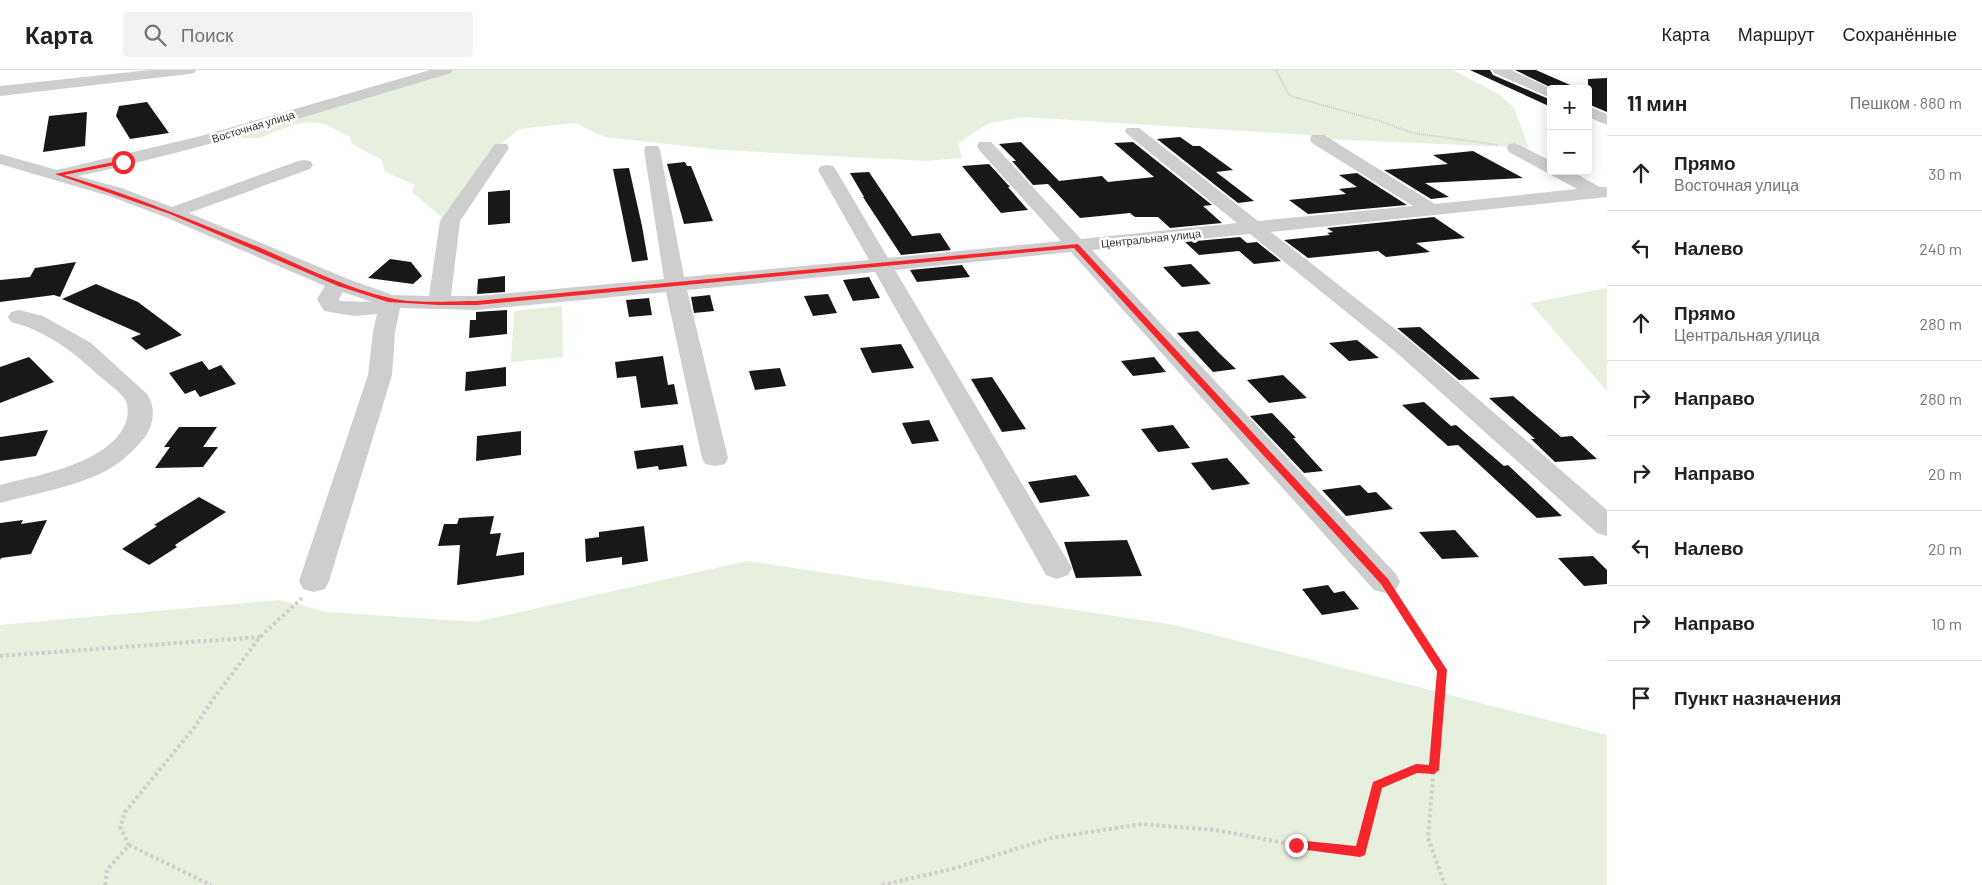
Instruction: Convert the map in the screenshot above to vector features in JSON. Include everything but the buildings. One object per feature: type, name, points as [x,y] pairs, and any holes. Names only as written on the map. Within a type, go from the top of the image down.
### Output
[{"type":"street","points":[[0,91],[188,70]]},
{"type":"street","name":"Восточная улица","points":[[58,174],[123,162],[192,144],[446,70]]},
{"type":"street","points":[[1499,70],[1547,92]]},
{"type":"street","points":[[1592,113],[1607,120]]},
{"type":"street","points":[[1133,130],[1405,348],[1607,526]]},
{"type":"street","points":[[1318,138],[1432,210]]},
{"type":"street","points":[[985,146],[1385,582]]},
{"type":"street","points":[[439,303],[450,221],[501,148]]},
{"type":"street","points":[[1515,148],[1547,166]]},
{"type":"street","points":[[652,150],[658,199],[715,458]]},
{"type":"street","points":[[0,159],[58,174],[172,213],[304,165]]},
{"type":"street","points":[[827,170],[1057,568]]},
{"type":"street","points":[[1566,175],[1602,192]]},
{"type":"street","name":"Центральная улица","points":[[172,213],[340,284],[332,291],[328,299],[332,306],[350,311],[364,311],[392,302],[477,303],[1076,246],[1602,192]]},
{"type":"street","points":[[314,581],[380,375],[384,332],[392,302]]},
{"type":"street","points":[[0,494],[72,475],[104,461],[123,446],[137,429],[141,415],[138,400],[83,348],[35,322],[18,317]]},
{"type":"path","points":[[1276,70],[1290,96],[1370,118],[1413,133],[1515,148]]},
{"type":"path","points":[[211,885],[128,845],[120,827],[125,812],[194,728],[213,699],[260,637],[309,592],[314,581]]},
{"type":"path","points":[[1385,582],[1442,670],[1428,838],[1446,885]]},
{"type":"path","points":[[0,656],[260,637]]},
{"type":"path","points":[[882,885],[952,869],[1051,838],[1142,824],[1215,830],[1296,845],[1360,852],[1377,785],[1416,768],[1434,770]]},
{"type":"path","points":[[105,885],[107,870],[128,845]]},
{"type":"green space","points":[[455,70],[1453,70],[1499,94],[1514,108],[1529,148],[1327,139],[1308,135],[1024,117],[989,123],[958,143],[962,158],[925,161],[722,150],[605,137],[575,123],[519,129],[495,149],[446,221],[412,192],[415,185],[385,172],[382,160],[352,144],[350,137],[325,124],[308,122],[292,125],[259,138],[229,138],[385,87]]},
{"type":"green space","points":[[1607,288],[1607,391],[1530,303]]},
{"type":"green space","points":[[562,306],[563,357],[511,362],[514,311]]},
{"type":"green space","points":[[747,561],[1175,625],[1607,735],[1607,885],[0,885],[0,625],[279,600],[328,612],[476,622]]},
{"type":"route","points":[[123,162],[58,174],[172,213],[340,284],[391,301],[477,303],[1076,246],[1385,582],[1442,670],[1434,770],[1416,768],[1377,785],[1360,852],[1296,845]]}]
